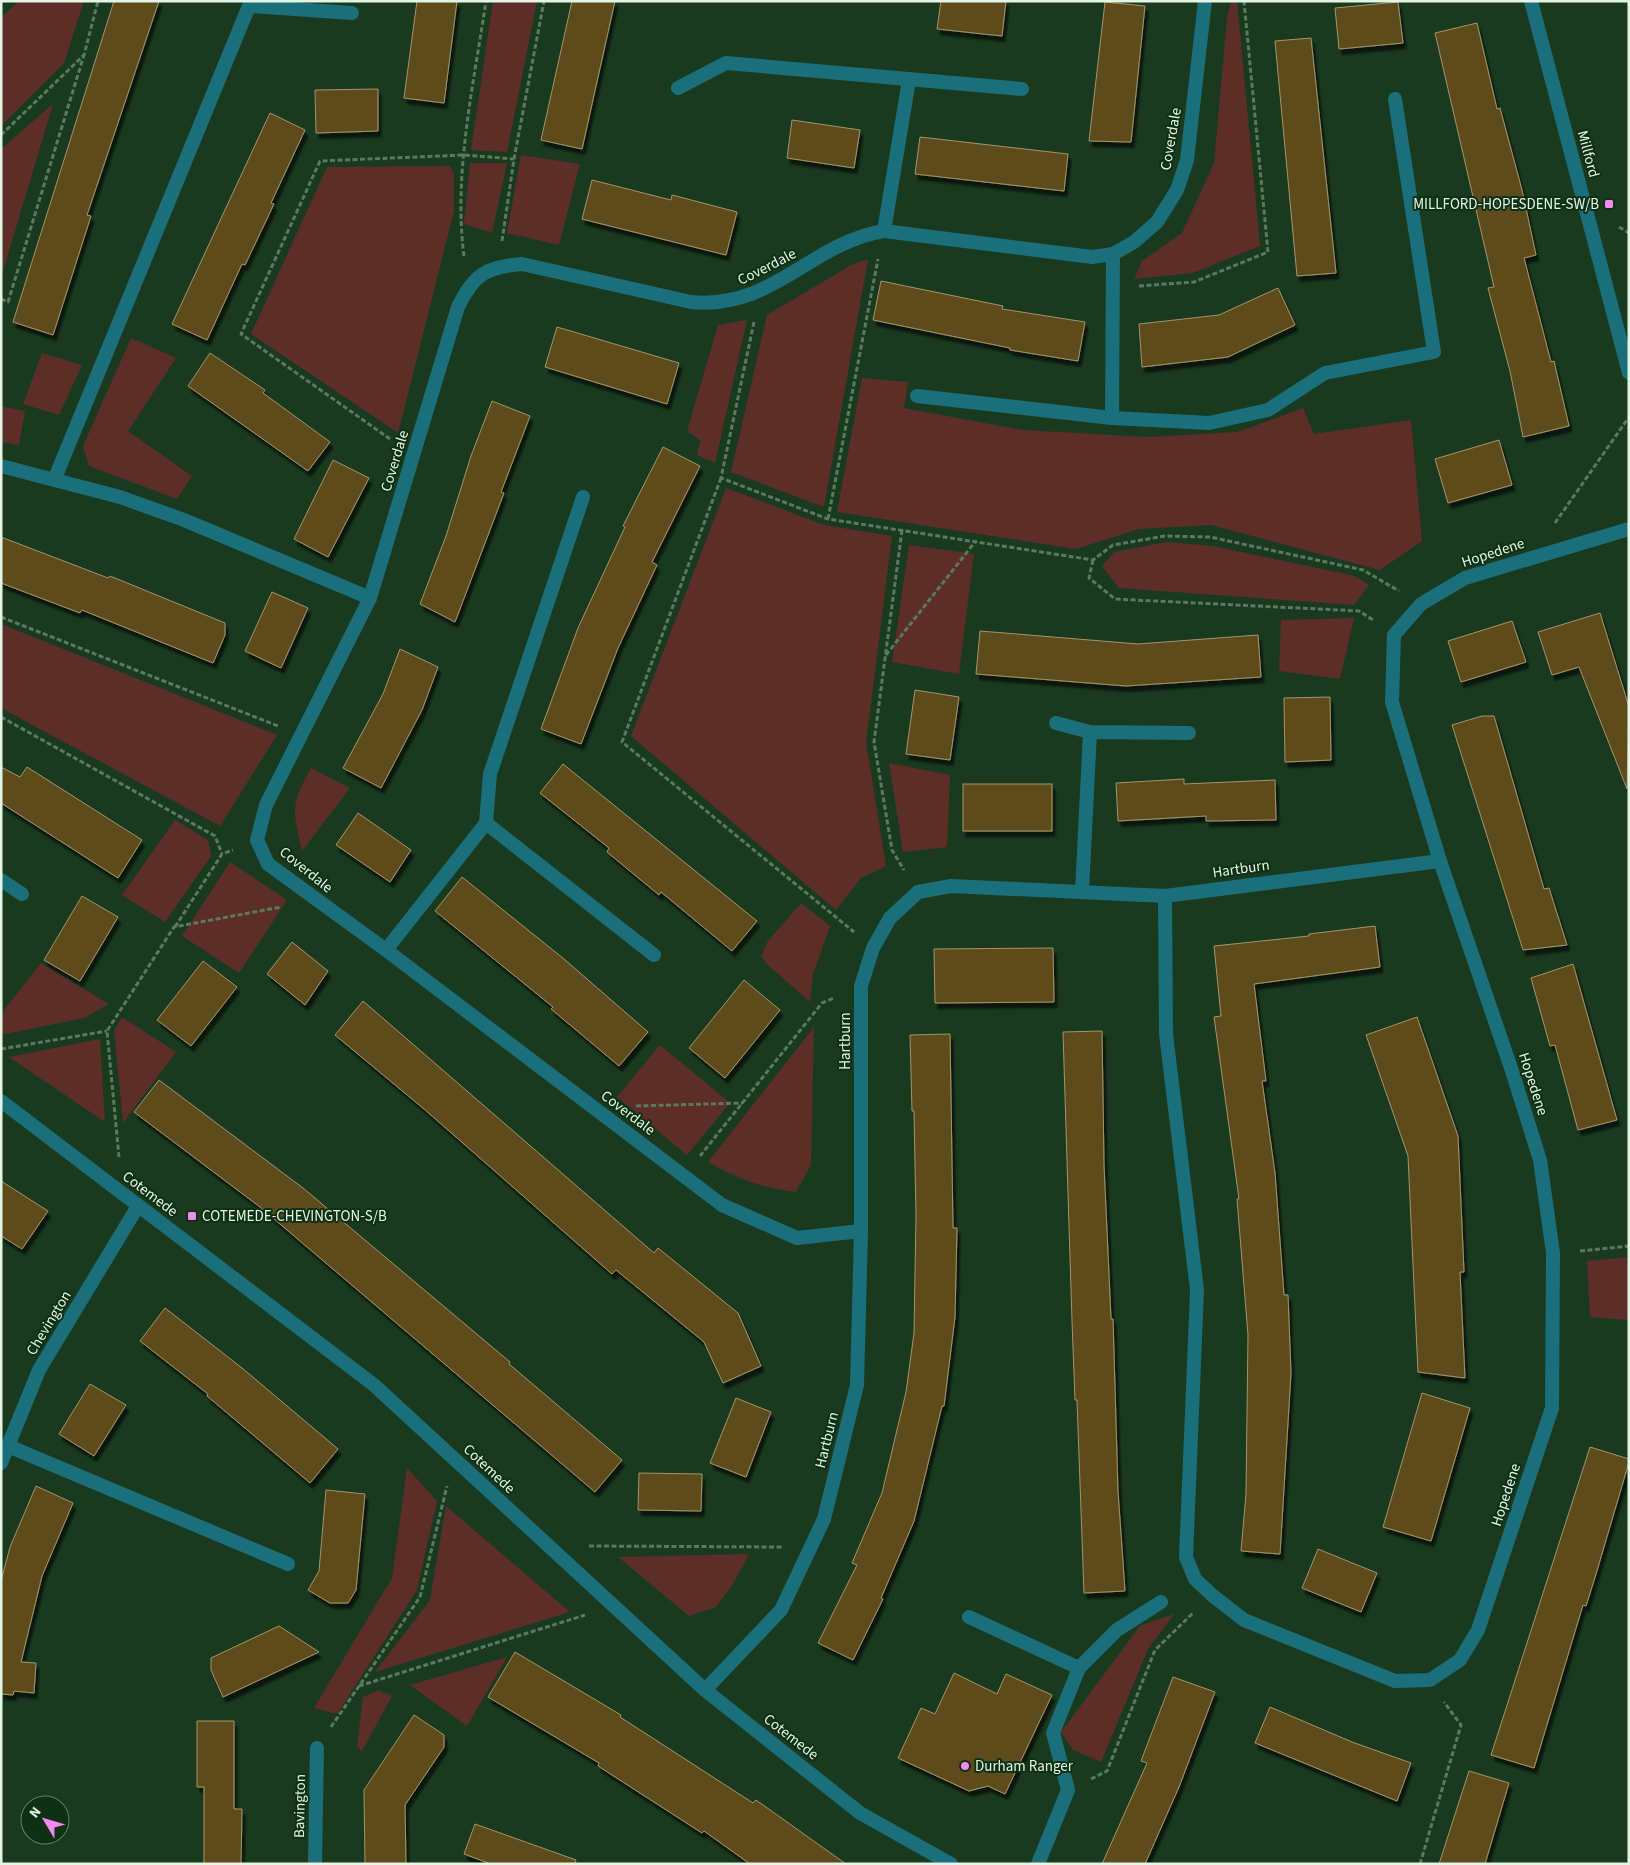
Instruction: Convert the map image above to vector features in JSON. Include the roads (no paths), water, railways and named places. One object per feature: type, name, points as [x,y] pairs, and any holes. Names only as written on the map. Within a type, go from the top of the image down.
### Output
[{"type":"street","name":"Coverdale","points":[[860,1231],[796,1238],[722,1204],[386,950],[268,864],[258,840],[266,805],[370,598],[458,306],[468,288],[481,273],[499,266],[522,264],[691,302],[713,304],[734,301],[760,291],[843,243],[862,235],[884,231],[1092,257],[1113,254],[1134,242],[1157,222],[1177,190],[1187,160],[1205,1]]},
{"type":"street","name":"Millford","points":[[1531,1],[1625,338],[1629,373]]},
{"type":"street","points":[[55,478],[249,6],[352,13]]},
{"type":"street","points":[[678,88],[726,64],[1022,88]]},
{"type":"street","points":[[884,231],[908,80]]},
{"type":"street","points":[[917,396],[1112,418],[1209,423],[1268,410],[1325,373],[1434,352],[1395,99]]},
{"type":"street","points":[[1112,418],[1113,254]]},
{"type":"street","points":[[1,466],[55,478],[184,520],[370,598]]},
{"type":"street","points":[[386,950],[486,823],[490,774],[583,497]]},
{"type":"street","name":"Hopedene","points":[[1165,896],[1166,1034],[1197,1290],[1186,1557],[1195,1579],[1212,1596],[1244,1620],[1395,1681],[1430,1680],[1460,1660],[1478,1630],[1552,1408],[1553,1253],[1540,1160],[1511,1068],[1440,861],[1392,702],[1394,635],[1421,604],[1466,578],[1629,529]]},
{"type":"street","points":[[1056,723],[1090,732],[1189,733]]},
{"type":"street","points":[[1082,892],[1090,732]]},
{"type":"street","points":[[486,823],[654,955]]},
{"type":"street","name":"Hartburn","points":[[705,1690],[781,1610],[824,1519],[857,1385],[861,986],[873,948],[890,918],[918,892],[951,886],[1165,896],[1440,861]]},
{"type":"street","points":[[1,880],[22,894]]},
{"type":"street","name":"Cotemede","points":[[1,1101],[374,1385],[705,1690],[860,1813],[951,1864]]},
{"type":"street","name":"Chevington","points":[[1,1463],[39,1370],[138,1206]]},
{"type":"street","points":[[8,1446],[288,1564]]},
{"type":"street","points":[[1038,1864],[1068,1790],[1054,1733],[1079,1668],[1117,1630],[1161,1602]]},
{"type":"street","points":[[968,1617],[1079,1668]]},
{"type":"street","name":"Bavington","points":[[315,1864],[317,1748]]},
{"type":"place","name":"MILLFORD-HOPESDENE-SW/B","points":[[1609,204]]},
{"type":"place","name":"COTEMEDE-CHEVINGTON-S/B","points":[[192,1216]]},
{"type":"place","name":"Durham Ranger","points":[[965,1766]]}]
